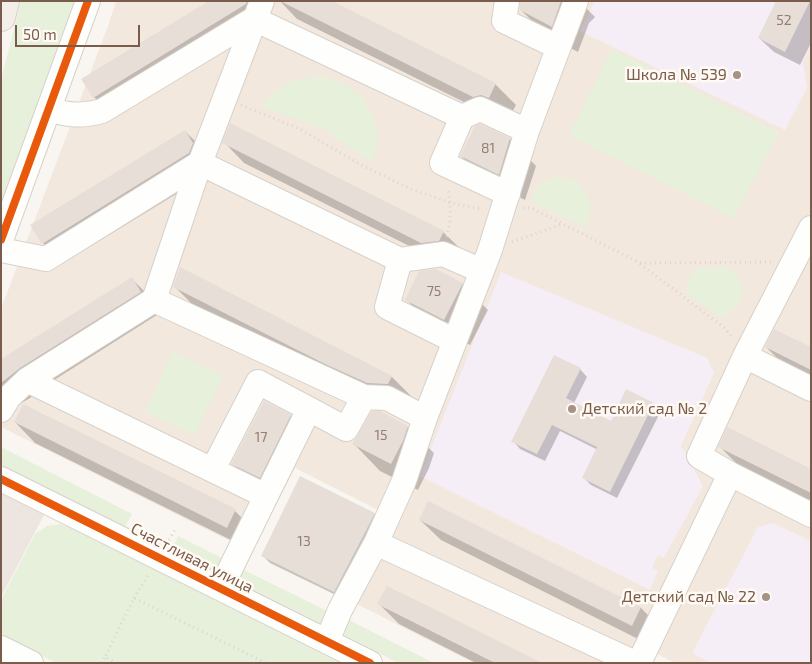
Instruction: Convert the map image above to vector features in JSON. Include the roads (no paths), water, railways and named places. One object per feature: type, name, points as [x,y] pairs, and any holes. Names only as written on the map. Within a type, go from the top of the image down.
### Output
[{"type":"main road","points":[[1,17],[5,1]]},
{"type":"street","points":[[1,240],[88,1]]},
{"type":"street","points":[[507,1],[504,21],[558,47]]},
{"type":"street","points":[[327,641],[340,610],[376,543],[404,481],[425,418],[486,261],[527,131],[576,1]]},
{"type":"street","points":[[49,109],[61,114],[83,116],[102,112],[258,10]]},
{"type":"street","points":[[258,10],[462,117]]},
{"type":"street","points":[[1,410],[9,397],[27,380],[154,300],[200,163],[258,10]]},
{"type":"street","points":[[508,194],[442,164],[462,117],[480,109],[527,131]]},
{"type":"street","points":[[1,250],[46,259],[200,163]]},
{"type":"street","points":[[200,163],[400,260],[443,254],[486,261]]},
{"type":"street","points":[[811,228],[803,266],[745,356],[699,456],[811,515]]},
{"type":"street","points":[[400,260],[387,307],[456,341]]},
{"type":"street","points":[[154,300],[364,397],[387,398],[425,418]]},
{"type":"street","points":[[745,356],[811,389]]},
{"type":"street","points":[[27,380],[266,496]]},
{"type":"street","points":[[213,469],[258,382],[346,428],[364,397]]},
{"type":"street","points":[[221,588],[308,409]]},
{"type":"street","points":[[639,663],[730,474]]},
{"type":"street","name":"Счастливая улица","points":[[4,486],[221,588],[370,663]]},
{"type":"street","points":[[376,543],[635,663]]},
{"type":"street","points":[[1,648],[31,663]]},
{"type":"place","name":"Школа № 539","points":[[737,75]]},
{"type":"place","name":"Детский сад № 2","points":[[572,409]]},
{"type":"place","name":"Детский сад № 22","points":[[766,597]]}]
